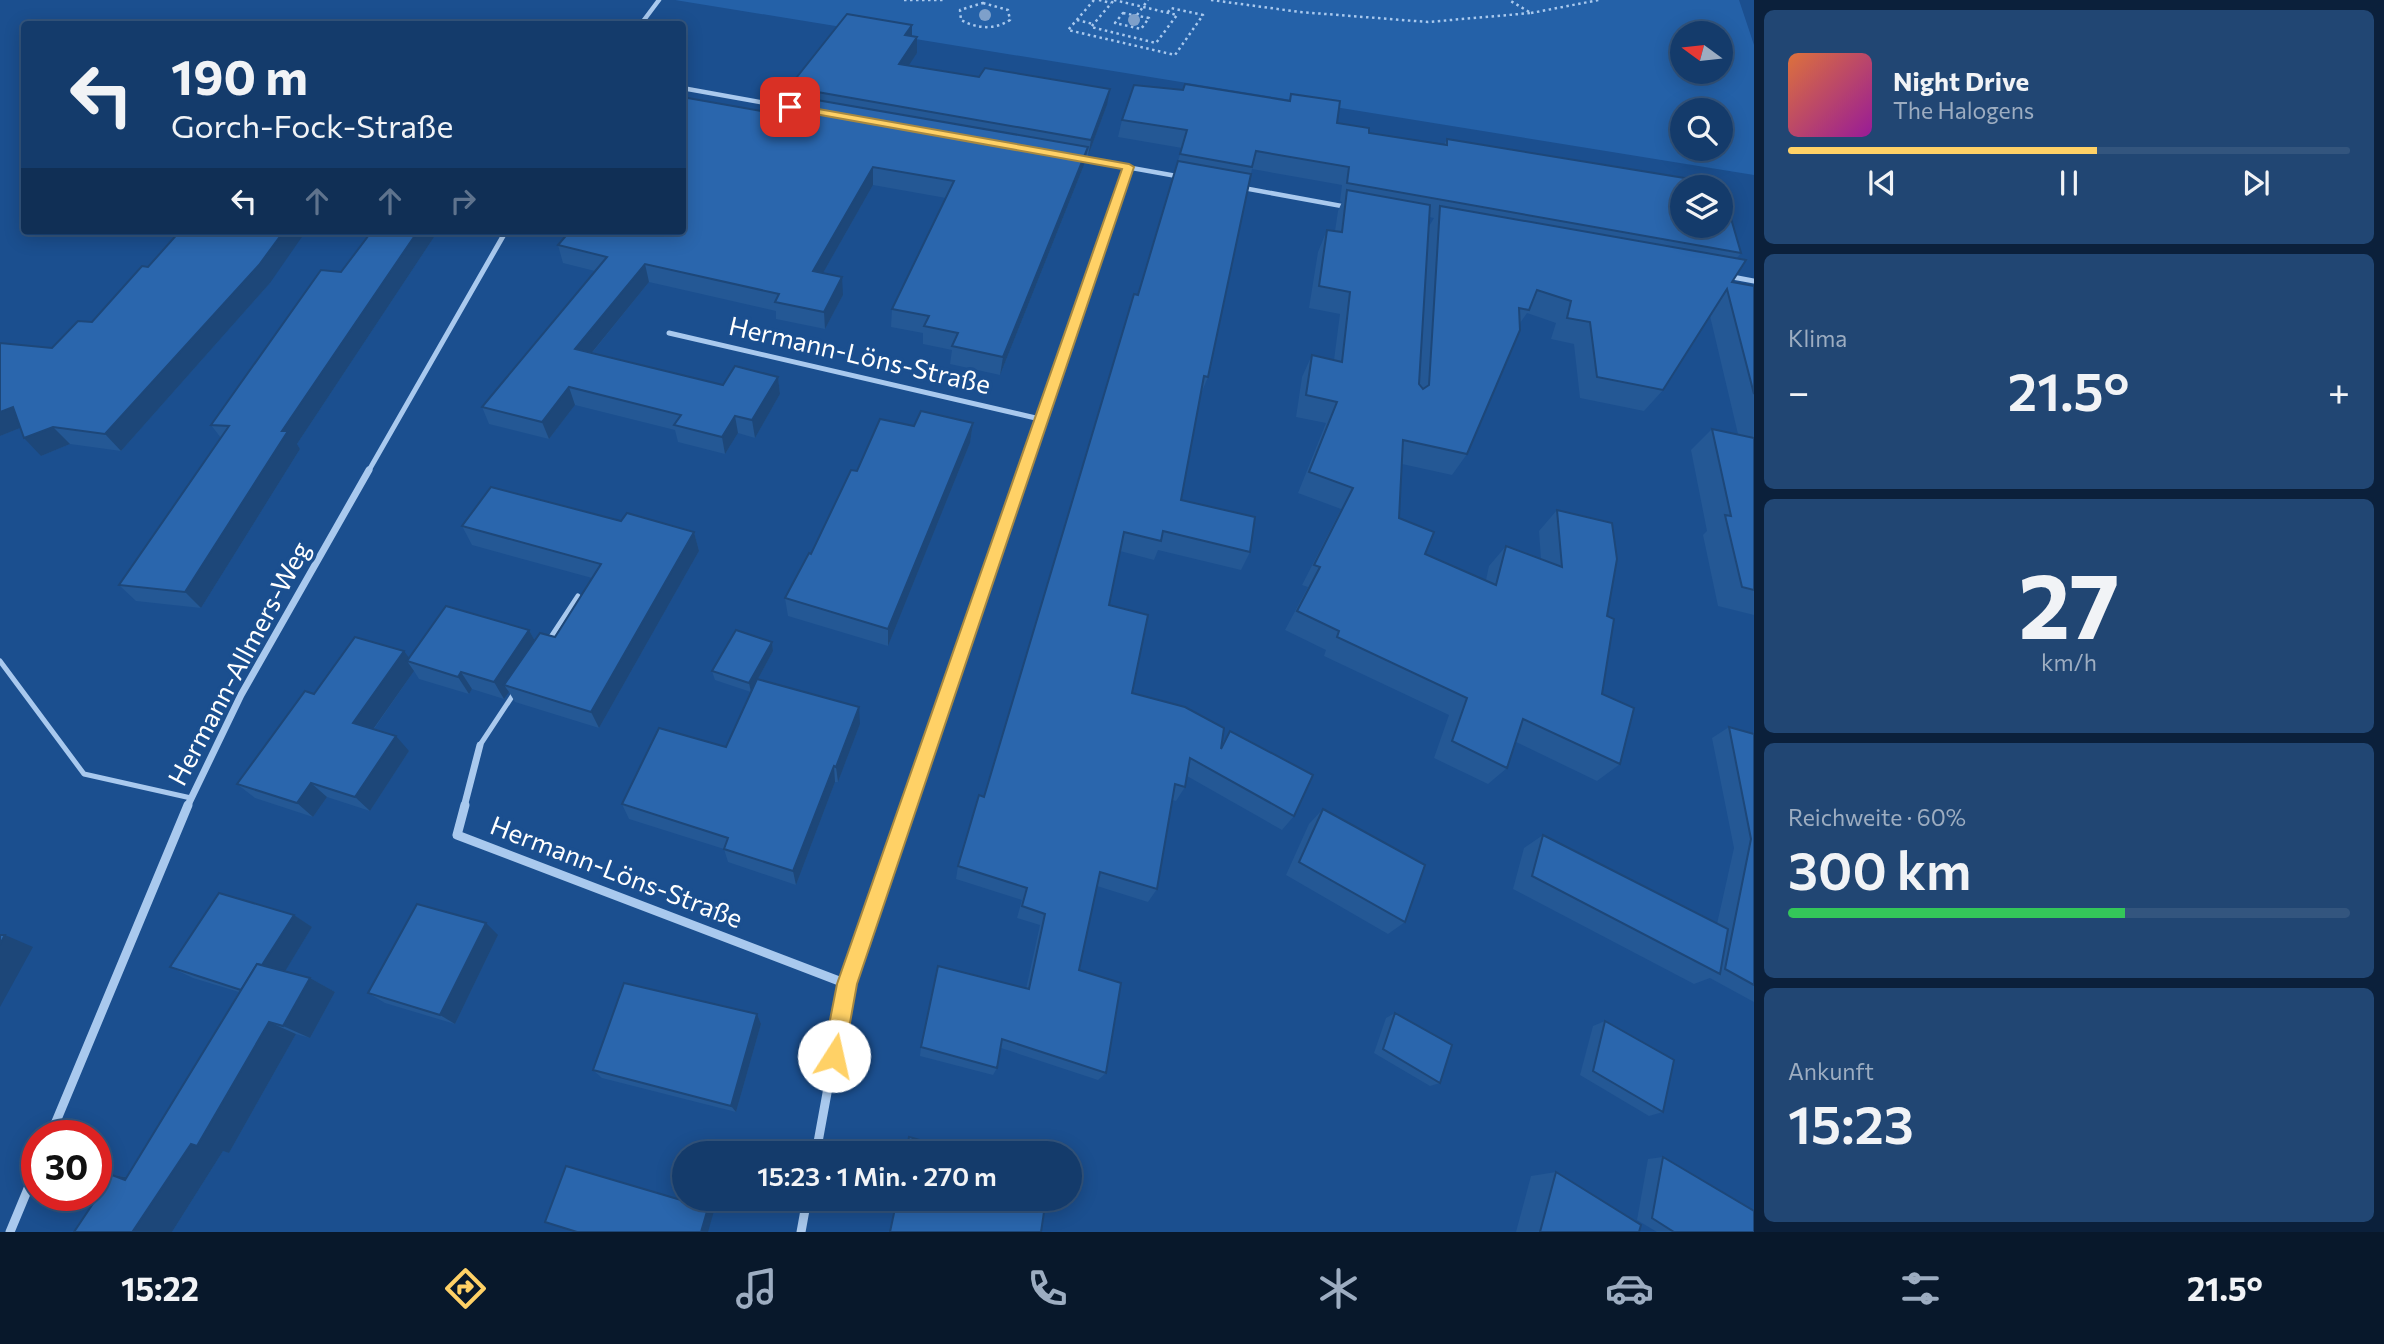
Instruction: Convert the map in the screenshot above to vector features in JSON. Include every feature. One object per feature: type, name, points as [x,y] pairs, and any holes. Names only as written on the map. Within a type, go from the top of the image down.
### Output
[{"type":"street","points":[[643,21],[659,0]]},
{"type":"street","points":[[686,89],[790,107]]},
{"type":"street","points":[[1075,158],[1185,178]]},
{"type":"street","points":[[818,1141],[847,984],[1129,167]]},
{"type":"street","points":[[1225,185],[1359,209]]},
{"type":"street","name":"Hermann-Allmers-Weg","points":[[57,1120],[191,798],[241,695],[504,235]]},
{"type":"street","points":[[1714,274],[1754,281]]},
{"type":"street","name":"Hermann-Löns-Straße","points":[[668,332],[1040,419]]},
{"type":"street","name":"Hermann-Löns-Straße","points":[[480,746],[457,835],[847,984]]},
{"type":"street","points":[[10,1232],[21,1206]]},
{"type":"street","points":[[801,1232],[805,1211]]},
{"type":"lane","points":[[548,642],[578,596]]},
{"type":"lane","points":[[0,661],[83,774],[191,798]]},
{"type":"lane","points":[[480,746],[517,688]]},
{"type":"path","points":[[904,0],[944,0]]},
{"type":"path","points":[[969,0],[973,4],[1002,6],[1009,10],[1010,20],[996,26],[967,24],[959,15],[965,6],[973,4]]},
{"type":"path","points":[[1094,0],[1068,30],[1175,55],[1203,15],[1171,8],[1168,12]]},
{"type":"path","points":[[1099,0],[1111,3],[1119,1],[1177,15],[1156,43],[1091,27],[1111,3]]},
{"type":"path","points":[[1137,15],[1148,0]]},
{"type":"path","points":[[1211,0],[1300,12],[1428,22],[1531,13],[1599,0]]},
{"type":"path","points":[[1509,0],[1531,13]]},
{"type":"path","points":[[1124,13],[1137,15],[1149,18],[1142,29],[1115,23],[1124,13]]},
{"type":"path","points":[[1077,20],[1094,24]]},
{"type":"path","points":[[1091,36],[1098,29]]},
{"type":"path","points":[[1142,48],[1147,40]]},
{"type":"shaded area","points":[[675,0],[1739,0],[1754,45],[1754,175]]},
{"type":"building","points":[[847,14],[912,25],[905,35],[917,37],[899,64],[979,77],[985,68],[1110,89],[1091,140],[789,87]]},
{"type":"building","points":[[1185,84],[1290,101],[1291,94],[1340,101],[1337,123],[1369,128],[1369,133],[1447,145],[1447,139],[1670,176],[1670,238],[1733,238],[1733,225],[1741,253],[1347,183],[1349,167],[1256,151],[1252,167],[1180,154],[1187,130],[1122,120],[1134,85],[1183,90]]},
{"type":"building","points":[[782,94],[1088,147],[1003,357],[952,346],[958,333],[924,326],[929,316],[892,309],[954,181],[873,167],[813,271],[842,277],[824,312],[775,302],[779,294],[645,264],[575,349],[723,385],[735,366],[778,377],[752,420],[735,416],[722,437],[674,425],[681,415],[569,387],[542,422],[482,407],[607,257],[558,245],[567,235],[686,235],[686,98],[767,112]]},
{"type":"building","points":[[1178,161],[1251,174],[1208,377],[1204,376],[1181,500],[1255,517],[1250,552],[1163,531],[1161,541],[1124,532],[1109,605],[1148,615],[1132,693],[1185,707],[1224,728],[1221,749],[1230,731],[1313,775],[1294,816],[1190,758],[1185,787],[1175,784],[1157,889],[1100,872],[1079,970],[1121,983],[1106,1073],[1002,1039],[997,1068],[921,1047],[938,966],[1029,989],[1045,914],[1022,906],[1027,888],[958,866],[979,795],[984,797],[1134,294],[1138,295]]},
{"type":"building","points":[[1347,190],[1430,205],[1419,384],[1423,389],[1429,385],[1440,206],[1746,260],[1732,282],[1754,286],[1754,394],[1727,289],[1663,390],[1597,377],[1590,322],[1567,318],[1571,301],[1537,290],[1529,310],[1519,308],[1520,330],[1467,454],[1403,440],[1399,518],[1434,532],[1425,554],[1496,585],[1506,546],[1562,567],[1557,510],[1612,523],[1617,559],[1607,616],[1614,619],[1602,694],[1634,708],[1620,764],[1523,719],[1507,768],[1452,741],[1467,698],[1337,637],[1339,631],[1297,611],[1320,567],[1314,565],[1353,488],[1309,472],[1337,402],[1306,395],[1312,355],[1342,362],[1350,292],[1319,286],[1327,230],[1342,232]]},
{"type":"building","points":[[176,235],[281,235],[259,265],[105,434],[53,427],[24,438],[13,407],[0,412],[0,343],[52,348],[78,321],[92,322],[142,266],[148,267]]},
{"type":"building","points":[[369,235],[415,235],[282,431],[288,431],[185,592],[119,585],[229,426],[211,425],[321,270],[341,272]]},
{"type":"building","points":[[921,411],[973,423],[888,629],[785,598],[809,553],[811,554],[851,470],[857,471],[880,419],[914,426]]},
{"type":"building","points":[[1712,429],[1754,438],[1754,590],[1742,587],[1725,515],[1731,516]]},
{"type":"building","points":[[491,487],[621,521],[627,513],[694,532],[591,712],[504,685],[540,633],[555,637],[601,564],[462,526]]},
{"type":"building","points":[[446,606],[529,630],[494,682],[461,672],[458,677],[407,661]]},
{"type":"building","points":[[736,630],[772,642],[749,683],[712,671]]},
{"type":"building","points":[[355,637],[404,651],[353,723],[396,736],[355,797],[311,783],[297,803],[237,784],[305,691],[314,694]]},
{"type":"building","points":[[757,679],[859,707],[793,871],[724,849],[728,838],[622,804],[659,728],[726,747]]},
{"type":"building","points":[[1729,727],[1754,734],[1754,985],[1725,969],[1751,839]]},
{"type":"building","points":[[1323,809],[1425,865],[1405,922],[1299,862]]},
{"type":"building","points":[[1543,835],[1728,929],[1720,974],[1532,876]]},
{"type":"building","points":[[219,893],[294,915],[262,965],[257,964],[241,990],[170,967]]},
{"type":"building","points":[[417,904],[486,923],[440,1015],[368,993]]},
{"type":"building","points":[[257,964],[310,978],[283,1026],[269,1022],[197,1146],[191,1144],[133,1231],[136,1232],[74,1232],[88,1211],[112,1211],[112,1175],[125,1180]]},
{"type":"building","points":[[624,983],[757,1014],[731,1106],[593,1070]]},
{"type":"building","points":[[1395,1013],[1452,1045],[1440,1083],[1383,1049]]},
{"type":"building","points":[[1605,1021],[1674,1060],[1663,1112],[1593,1071]]},
{"type":"building","points":[[1663,1157],[1754,1211],[1754,1232],[1674,1232],[1652,1218]]},
{"type":"building","points":[[566,1166],[672,1197],[672,1211],[707,1211],[701,1232],[577,1232],[545,1222]]},
{"type":"building","points":[[1556,1172],[1641,1225],[1639,1232],[1540,1232]]},
{"type":"building","points":[[894,1211],[1044,1211],[1041,1232],[890,1232]]},
{"type":"route","points":[[790,107],[1129,167],[847,984],[834,1056]]}]
